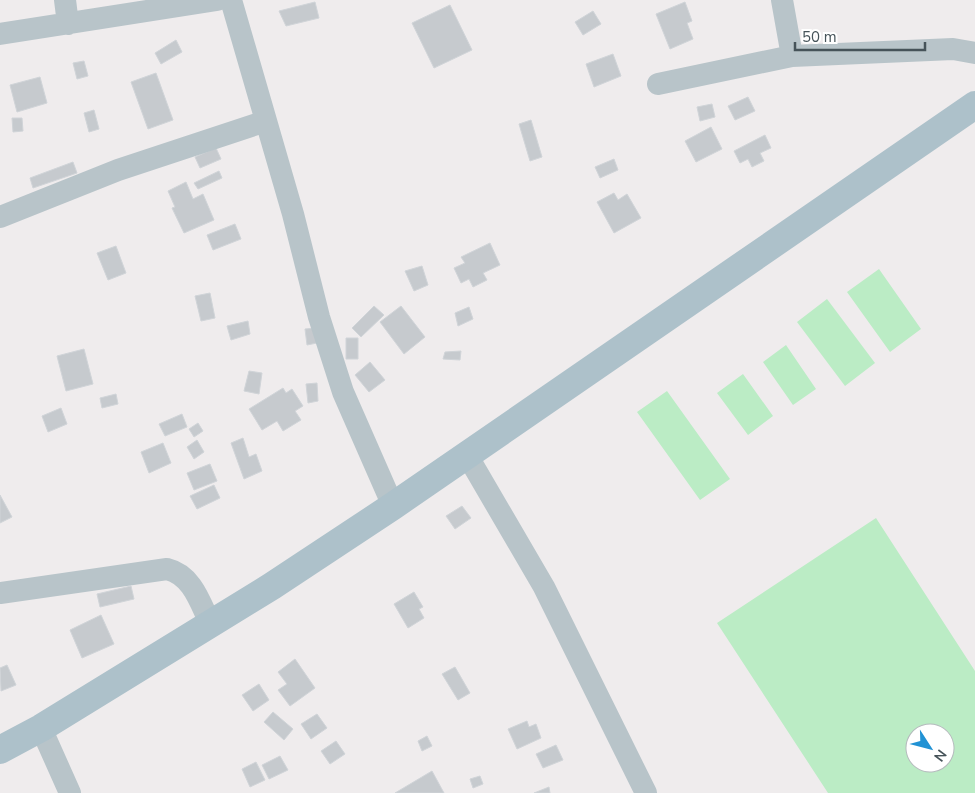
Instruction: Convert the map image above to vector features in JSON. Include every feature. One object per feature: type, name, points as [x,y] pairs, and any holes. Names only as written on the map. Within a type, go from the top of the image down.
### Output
[{"type":"main road","points":[[0,750],[41,728],[272,586],[393,506],[975,105]]},
{"type":"street","points":[[66,0],[68,24]]},
{"type":"street","points":[[0,34],[217,0]]},
{"type":"street","points":[[231,0],[293,214],[319,318],[343,392],[393,506]]},
{"type":"street","points":[[782,0],[792,56]]},
{"type":"street","points":[[658,84],[792,56],[952,49],[975,53]]},
{"type":"street","points":[[0,217],[118,170],[266,121]]},
{"type":"street","points":[[467,455],[544,587],[646,793]]},
{"type":"street","points":[[0,593],[167,570],[174,571],[193,586],[210,623]]},
{"type":"street","points":[[41,728],[70,793]]},
{"type":"green space","points":[[879,269],[921,329],[890,352],[847,292]]},
{"type":"green space","points":[[827,299],[875,363],[845,386],[797,322]]},
{"type":"green space","points":[[786,345],[816,389],[793,405],[763,362]]},
{"type":"green space","points":[[743,374],[773,416],[748,435],[717,393]]},
{"type":"green space","points":[[667,391],[730,479],[700,500],[637,412]]},
{"type":"green space","points":[[876,518],[975,671],[975,793],[828,793],[717,623]]},
{"type":"building","points":[[315,2],[319,18],[286,26],[279,11]]},
{"type":"building","points":[[685,2],[692,21],[687,23],[693,39],[670,49],[656,14]]},
{"type":"building","points":[[450,5],[472,50],[434,68],[412,23]]},
{"type":"building","points":[[593,11],[601,24],[583,35],[575,22]]},
{"type":"building","points":[[176,40],[182,52],[161,64],[155,53]]},
{"type":"building","points":[[613,54],[621,76],[594,87],[586,64]]},
{"type":"building","points":[[84,61],[88,76],[77,79],[73,63]]},
{"type":"building","points":[[156,73],[173,120],[148,129],[131,82]]},
{"type":"building","points":[[40,77],[47,103],[17,112],[10,85]]},
{"type":"building","points":[[748,97],[755,111],[735,120],[728,106]]},
{"type":"building","points":[[712,104],[715,117],[700,121],[697,107]]},
{"type":"building","points":[[94,110],[99,129],[89,132],[84,113]]},
{"type":"building","points":[[12,118],[22,118],[23,131],[13,132]]},
{"type":"building","points":[[531,120],[542,157],[530,161],[519,124]]},
{"type":"building","points":[[711,127],[722,149],[696,162],[685,141]]},
{"type":"building","points":[[765,135],[771,148],[760,153],[764,161],[752,167],[748,159],[740,163],[734,151]]},
{"type":"building","points":[[216,148],[221,159],[200,168],[195,157]]},
{"type":"building","points":[[614,159],[618,170],[600,178],[595,167]]},
{"type":"building","points":[[73,162],[77,173],[33,188],[30,178]]},
{"type":"building","points":[[219,171],[222,178],[198,189],[194,183]]},
{"type":"building","points":[[186,182],[193,199],[203,194],[214,220],[184,233],[172,208],[175,207],[168,191]]},
{"type":"building","points":[[614,193],[618,200],[627,194],[641,218],[614,233],[597,202]]},
{"type":"building","points":[[235,224],[241,239],[213,250],[207,235]]},
{"type":"building","points":[[490,243],[500,265],[483,273],[487,280],[473,287],[469,279],[461,283],[454,268],[465,263],[461,257]]},
{"type":"building","points":[[116,246],[126,273],[108,280],[97,253]]},
{"type":"building","points":[[422,266],[428,285],[414,291],[405,271]]},
{"type":"building","points":[[210,293],[215,318],[201,321],[195,296]]},
{"type":"building","points":[[374,306],[384,315],[361,337],[352,328]]},
{"type":"building","points":[[401,306],[425,337],[404,354],[380,322]]},
{"type":"building","points":[[469,307],[473,319],[458,326],[455,313]]},
{"type":"building","points":[[248,321],[250,334],[231,340],[227,326]]},
{"type":"building","points":[[315,328],[317,343],[307,345],[305,329]]},
{"type":"building","points":[[346,338],[358,338],[358,359],[346,359]]},
{"type":"building","points":[[84,349],[93,384],[66,391],[57,356]]},
{"type":"building","points":[[461,351],[460,360],[443,359],[445,352]]},
{"type":"building","points":[[370,362],[385,380],[369,392],[355,375]]},
{"type":"building","points":[[249,371],[262,373],[259,394],[244,391]]},
{"type":"building","points":[[317,383],[318,401],[308,403],[306,384]]},
{"type":"building","points":[[283,388],[286,393],[292,389],[303,406],[295,411],[301,420],[283,431],[277,421],[262,430],[249,409]]},
{"type":"building","points":[[116,394],[118,404],[102,408],[100,398]]},
{"type":"building","points":[[61,408],[67,424],[48,432],[42,416]]},
{"type":"building","points":[[182,414],[187,427],[165,436],[159,424]]},
{"type":"building","points":[[198,423],[203,431],[194,437],[189,429]]},
{"type":"building","points":[[243,438],[249,457],[256,454],[262,471],[244,479],[231,443]]},
{"type":"building","points":[[197,440],[204,452],[194,459],[187,447]]},
{"type":"building","points":[[163,443],[171,463],[149,473],[141,452]]},
{"type":"building","points":[[210,464],[217,481],[194,490],[187,473]]},
{"type":"building","points":[[214,485],[220,498],[197,509],[190,496]]},
{"type":"building","points":[[0,495],[12,517],[0,523]]},
{"type":"building","points":[[462,506],[471,518],[455,529],[446,516]]},
{"type":"building","points":[[131,586],[134,599],[100,607],[97,594]]},
{"type":"building","points":[[414,592],[423,607],[419,609],[424,618],[408,628],[394,604]]},
{"type":"building","points":[[101,615],[114,644],[82,658],[70,630]]},
{"type":"building","points":[[295,659],[315,688],[290,706],[278,690],[287,684],[278,672]]},
{"type":"building","points":[[7,665],[16,685],[1,691],[0,668]]},
{"type":"building","points":[[455,667],[470,693],[458,700],[442,674]]},
{"type":"building","points":[[259,684],[269,700],[253,711],[242,695]]},
{"type":"building","points":[[273,712],[293,729],[284,740],[264,722]]},
{"type":"building","points":[[317,714],[327,728],[311,739],[301,724]]},
{"type":"building","points":[[527,721],[529,727],[536,724],[541,738],[517,749],[508,729]]},
{"type":"building","points":[[427,736],[432,746],[422,751],[418,741]]},
{"type":"building","points":[[336,741],[345,754],[330,764],[321,751]]},
{"type":"building","points":[[556,745],[563,760],[543,768],[536,754]]},
{"type":"building","points":[[280,756],[288,770],[269,779],[262,765]]},
{"type":"building","points":[[256,762],[265,780],[250,787],[242,769]]},
{"type":"building","points":[[432,771],[444,793],[395,793]]},
{"type":"building","points":[[480,776],[483,784],[473,788],[470,779]]},
{"type":"building","points":[[549,787],[550,793],[534,793]]}]
